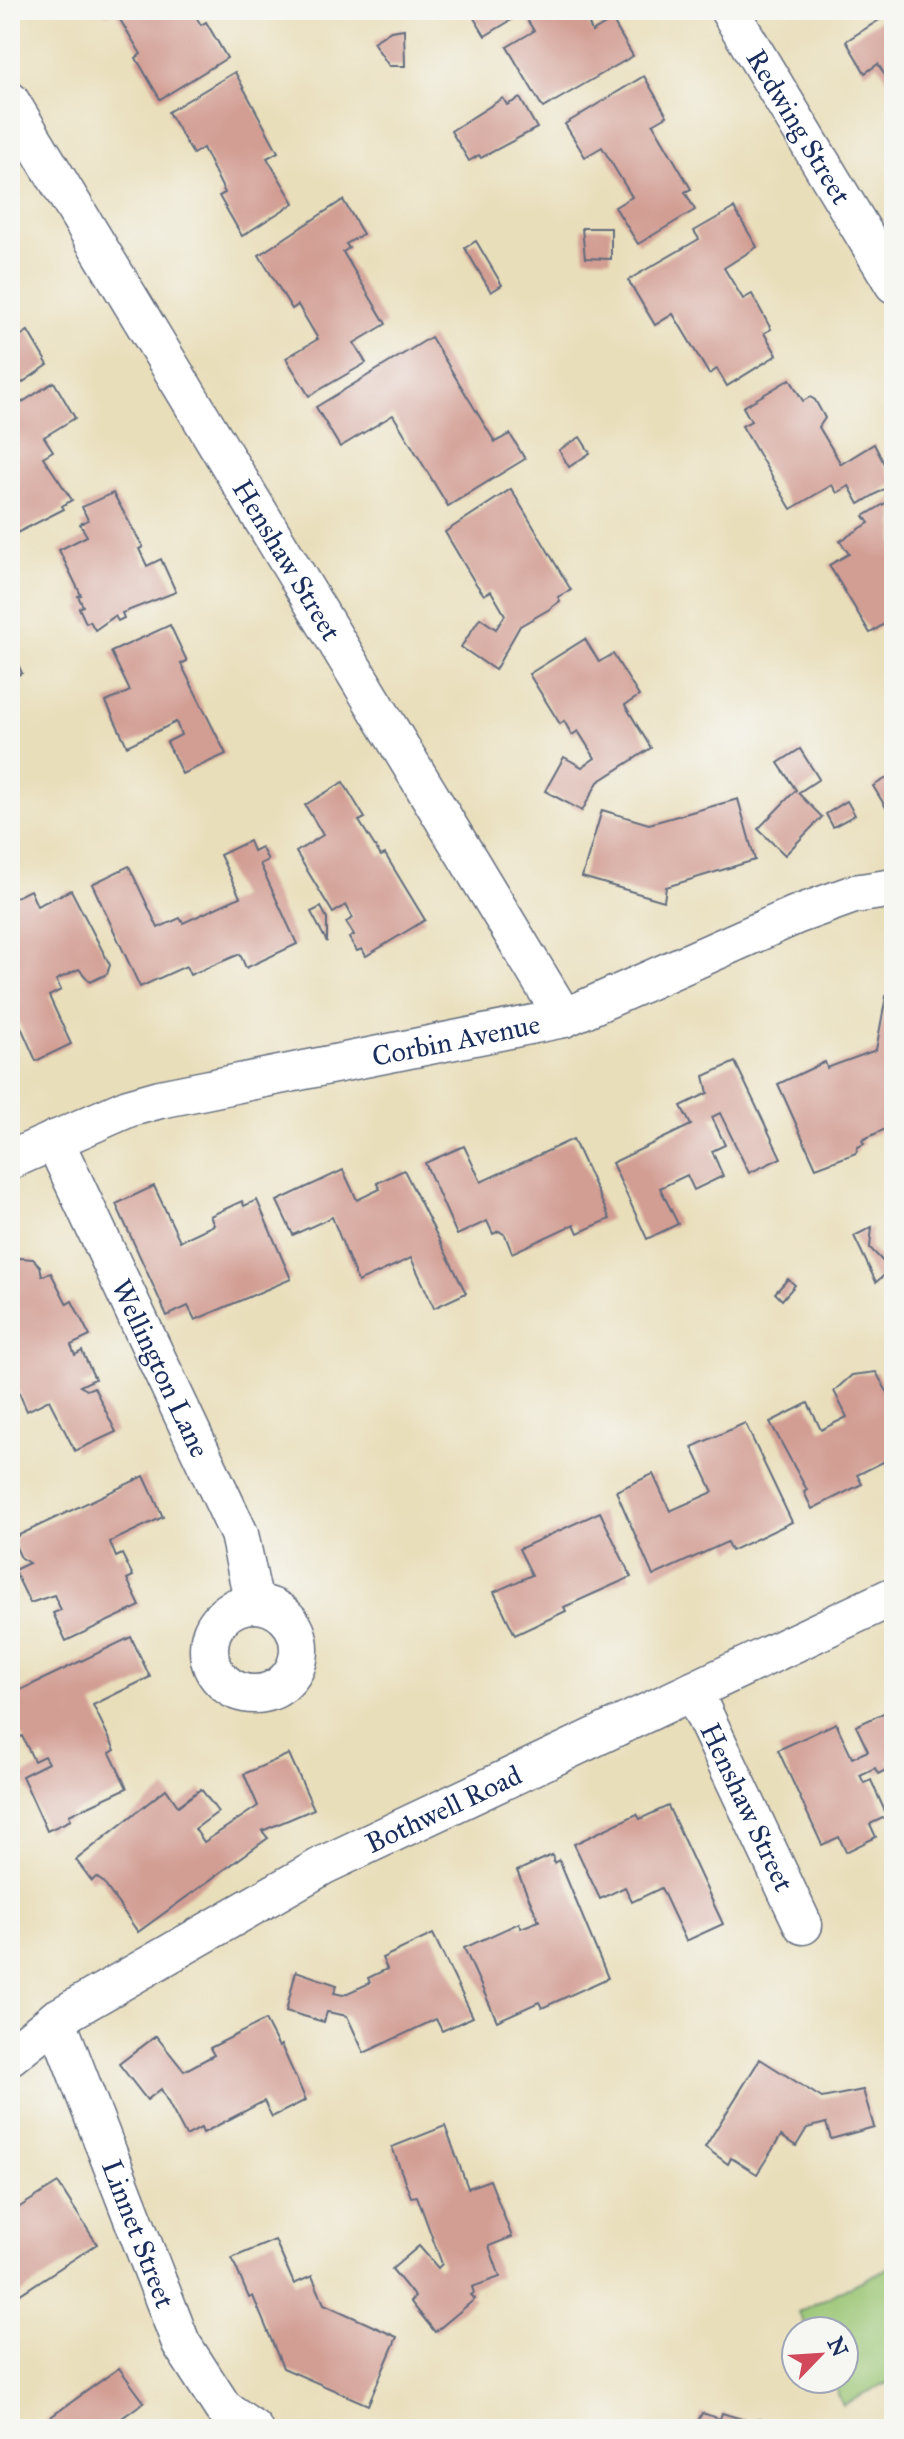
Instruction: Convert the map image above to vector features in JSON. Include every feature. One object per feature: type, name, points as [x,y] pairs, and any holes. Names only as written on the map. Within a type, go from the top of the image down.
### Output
[{"type":"street","name":"Redwing Street","points":[[729,10],[894,284]]},
{"type":"street","name":"Henshaw Street","points":[[10,101],[564,1018]]},
{"type":"street","name":"Corbin Avenue","points":[[10,1160],[128,1108],[160,1099],[564,1018],[796,915],[854,894],[894,888]]},
{"type":"street","name":"Wellington Lane","points":[[54,1140],[239,1534],[254,1604]]},
{"type":"street","name":"Bothwell Road","points":[[10,2056],[56,2019],[324,1865],[894,1596]]},
{"type":"street","name":"Henshaw Street","points":[[693,1691],[803,1925]]},
{"type":"street","name":"Linnet Street","points":[[56,2019],[181,2343],[223,2408],[253,2429]]},
{"type":"green space","points":[[894,2265],[894,2380],[843,2405],[838,2395],[860,2395],[860,2315],[800,2315],[798,2312]]},
{"type":"building","points":[[114,10],[192,10],[201,25],[206,22],[227,58],[160,99],[136,58],[141,54]]},
{"type":"building","points":[[469,10],[584,10],[592,32],[612,20],[633,56],[543,108],[507,47],[534,31],[523,13],[485,36]]},
{"type":"building","points":[[892,12],[894,90],[878,64],[865,73],[846,41]]},
{"type":"building","points":[[404,29],[405,66],[389,66],[373,42],[391,31]]},
{"type":"building","points":[[235,72],[278,152],[267,158],[294,203],[242,236],[219,196],[225,193],[203,148],[193,154],[168,112]]},
{"type":"building","points":[[644,76],[667,116],[653,124],[691,189],[685,192],[695,210],[638,244],[615,207],[632,197],[602,147],[585,157],[565,124]]},
{"type":"building","points":[[503,98],[507,105],[520,98],[537,128],[481,158],[479,155],[469,161],[451,131]]},
{"type":"building","points":[[343,200],[363,234],[346,244],[349,248],[343,252],[386,324],[354,343],[366,363],[309,396],[286,358],[318,339],[298,305],[292,309],[259,255]]},
{"type":"building","points":[[734,208],[757,247],[724,268],[743,299],[752,294],[771,329],[764,333],[777,355],[727,386],[717,369],[709,374],[673,314],[655,325],[628,280],[699,239],[694,231]]},
{"type":"building","points":[[582,228],[611,228],[611,259],[585,258]]},
{"type":"building","points":[[476,241],[502,285],[491,292],[465,248]]},
{"type":"building","points":[[28,331],[48,365],[10,391],[10,342]]},
{"type":"building","points":[[431,337],[495,442],[510,434],[525,459],[448,506],[393,415],[340,447],[316,407]]},
{"type":"building","points":[[790,379],[803,401],[810,397],[815,400],[825,418],[819,427],[841,464],[874,444],[894,483],[859,504],[849,486],[837,493],[832,485],[791,509],[742,426],[751,421],[743,407]]},
{"type":"building","points":[[54,382],[75,418],[44,437],[53,451],[43,457],[72,500],[62,506],[64,509],[17,533],[10,521],[10,410]]},
{"type":"building","points":[[580,437],[590,453],[569,467],[559,450]]},
{"type":"building","points":[[511,489],[571,590],[558,597],[560,601],[548,610],[520,626],[495,670],[461,647],[480,618],[496,629],[505,615],[491,591],[484,595],[445,532]]},
{"type":"building","points":[[113,493],[143,547],[139,549],[147,566],[161,559],[176,592],[122,613],[124,618],[118,621],[115,616],[95,630],[90,621],[86,623],[79,608],[83,606],[78,596],[81,595],[59,550],[87,536],[80,524],[88,520],[82,507]]},
{"type":"building","points":[[894,498],[894,630],[889,621],[870,633],[829,565],[849,554],[840,541],[869,523],[864,516]]},
{"type":"building","points":[[170,625],[187,661],[181,664],[226,754],[182,774],[167,742],[181,735],[176,722],[127,746],[106,702],[130,691],[111,652]]},
{"type":"building","points":[[585,639],[599,662],[613,654],[639,696],[625,705],[651,748],[598,782],[582,811],[545,791],[564,757],[582,767],[595,758],[578,731],[572,735],[564,721],[560,724],[529,674]]},
{"type":"building","points":[[10,647],[22,673],[10,679]]},
{"type":"building","points":[[800,749],[819,779],[798,793],[822,817],[785,855],[758,829],[796,790],[778,763]]},
{"type":"building","points":[[894,774],[894,821],[873,786]]},
{"type":"building","points":[[343,782],[365,818],[359,821],[381,856],[385,854],[425,920],[366,956],[362,949],[357,951],[349,938],[354,935],[346,922],[353,918],[346,905],[333,913],[296,852],[323,835],[305,805]]},
{"type":"building","points":[[738,799],[755,860],[666,887],[664,901],[582,877],[602,810],[649,824]]},
{"type":"building","points":[[847,801],[855,815],[833,827],[826,814]]},
{"type":"building","points":[[249,841],[253,851],[261,847],[268,860],[260,864],[297,944],[246,968],[240,954],[190,975],[186,966],[140,987],[92,884],[129,866],[158,928],[180,918],[183,923],[240,897],[220,855]]},
{"type":"building","points":[[30,890],[37,906],[71,890],[110,965],[107,974],[90,982],[79,969],[56,980],[61,990],[49,996],[71,1044],[36,1061],[10,1002],[10,900]]},
{"type":"building","points":[[321,907],[327,918],[327,942],[311,912]]},
{"type":"building","points":[[886,996],[894,997],[894,1097],[885,1101],[893,1110],[894,1125],[862,1140],[864,1144],[858,1147],[856,1153],[816,1168],[778,1084],[825,1062],[827,1068],[876,1050]]},
{"type":"building","points":[[735,1062],[781,1158],[749,1173],[720,1113],[712,1117],[725,1145],[712,1151],[723,1176],[694,1190],[687,1175],[660,1188],[678,1224],[647,1239],[612,1163],[691,1125],[681,1106],[708,1093],[704,1076]]},
{"type":"building","points":[[573,1139],[610,1219],[578,1233],[574,1224],[512,1253],[505,1235],[499,1231],[493,1234],[487,1221],[457,1235],[425,1163],[464,1146],[481,1182]]},
{"type":"building","points":[[343,1170],[357,1200],[380,1189],[377,1183],[404,1170],[466,1293],[434,1308],[411,1258],[358,1282],[332,1217],[293,1235],[277,1201]]},
{"type":"building","points":[[154,1186],[180,1241],[214,1225],[210,1216],[242,1201],[244,1206],[257,1200],[291,1279],[195,1320],[188,1306],[167,1316],[116,1204]]},
{"type":"building","points":[[872,1227],[870,1248],[891,1270],[876,1282],[854,1236]]},
{"type":"building","points":[[20,1258],[33,1259],[40,1266],[42,1276],[51,1273],[67,1304],[72,1301],[90,1336],[71,1345],[75,1355],[82,1351],[95,1379],[80,1386],[87,1390],[94,1387],[116,1432],[75,1451],[49,1400],[27,1411],[17,1388],[10,1387],[10,1265]]},
{"type":"building","points":[[788,1279],[795,1285],[782,1300],[775,1293]]},
{"type":"building","points":[[876,1372],[890,1397],[894,1395],[894,1465],[889,1468],[885,1461],[857,1475],[862,1484],[812,1509],[804,1492],[807,1490],[770,1422],[808,1403],[821,1430],[847,1417],[834,1391],[852,1375]]},
{"type":"building","points":[[745,1423],[792,1522],[731,1551],[727,1542],[653,1576],[616,1491],[653,1474],[670,1511],[713,1492],[692,1447]]},
{"type":"building","points":[[144,1476],[163,1517],[110,1542],[116,1557],[122,1554],[133,1576],[127,1579],[140,1606],[66,1641],[53,1613],[61,1610],[54,1595],[30,1603],[14,1570],[29,1563],[21,1558],[14,1543],[17,1536]]},
{"type":"building","points":[[600,1512],[631,1577],[564,1607],[566,1611],[515,1635],[494,1592],[532,1575],[519,1549]]},
{"type":"building","points":[[131,1637],[150,1677],[93,1705],[115,1750],[110,1753],[127,1788],[69,1815],[71,1820],[47,1831],[22,1776],[48,1763],[44,1756],[34,1761],[22,1736],[10,1742],[10,1695]]},
{"type":"building","points":[[894,1708],[894,1757],[888,1760],[892,1767],[878,1774],[875,1768],[860,1775],[864,1783],[871,1780],[887,1816],[870,1824],[876,1837],[846,1852],[839,1837],[822,1845],[778,1750],[836,1723],[852,1758],[868,1751],[856,1726]]},
{"type":"building","points":[[289,1754],[314,1809],[262,1831],[268,1838],[138,1932],[103,1882],[96,1877],[92,1881],[76,1860],[166,1789],[178,1806],[201,1789],[218,1812],[195,1829],[204,1842],[258,1806],[244,1774]]},
{"type":"building","points":[[668,1806],[723,1924],[686,1941],[661,1888],[632,1902],[625,1887],[600,1899],[574,1844],[637,1814],[640,1819]]},
{"type":"building","points":[[552,1855],[554,1863],[559,1860],[608,1978],[542,2008],[539,2002],[497,2021],[464,1948],[519,1923],[521,1928],[539,1921],[517,1871]]},
{"type":"building","points":[[433,1934],[473,2017],[442,2031],[436,2019],[364,2053],[347,2016],[327,2012],[324,2022],[286,2011],[296,1971],[337,1985],[334,1993],[343,1995],[370,1983],[368,1978],[387,1969],[382,1958]]},
{"type":"building","points":[[265,2020],[279,2047],[281,2045],[306,2100],[272,2117],[264,2101],[203,2133],[201,2128],[186,2136],[161,2089],[147,2100],[119,2064],[156,2036],[184,2071],[214,2055],[210,2048]]},
{"type":"building","points":[[760,2059],[822,2098],[863,2090],[874,2127],[831,2139],[826,2123],[807,2128],[796,2146],[781,2136],[757,2174],[731,2158],[728,2164],[705,2147]]},
{"type":"building","points":[[445,2126],[468,2188],[490,2180],[512,2237],[489,2246],[500,2277],[472,2287],[474,2293],[471,2295],[475,2299],[435,2332],[410,2301],[415,2297],[392,2269],[419,2246],[438,2268],[442,2264],[417,2196],[411,2197],[392,2147]]},
{"type":"building","points":[[58,2183],[97,2244],[14,2298],[10,2292],[10,2213]]},
{"type":"building","points":[[275,2240],[294,2284],[312,2276],[324,2304],[397,2337],[368,2405],[283,2368],[253,2296],[249,2298],[232,2258]]},
{"type":"building","points":[[119,2368],[144,2402],[115,2423],[120,2429],[34,2429]]},
{"type":"building","points":[[702,2413],[720,2419],[722,2413],[748,2421],[760,2419],[783,2429],[694,2429]]}]
